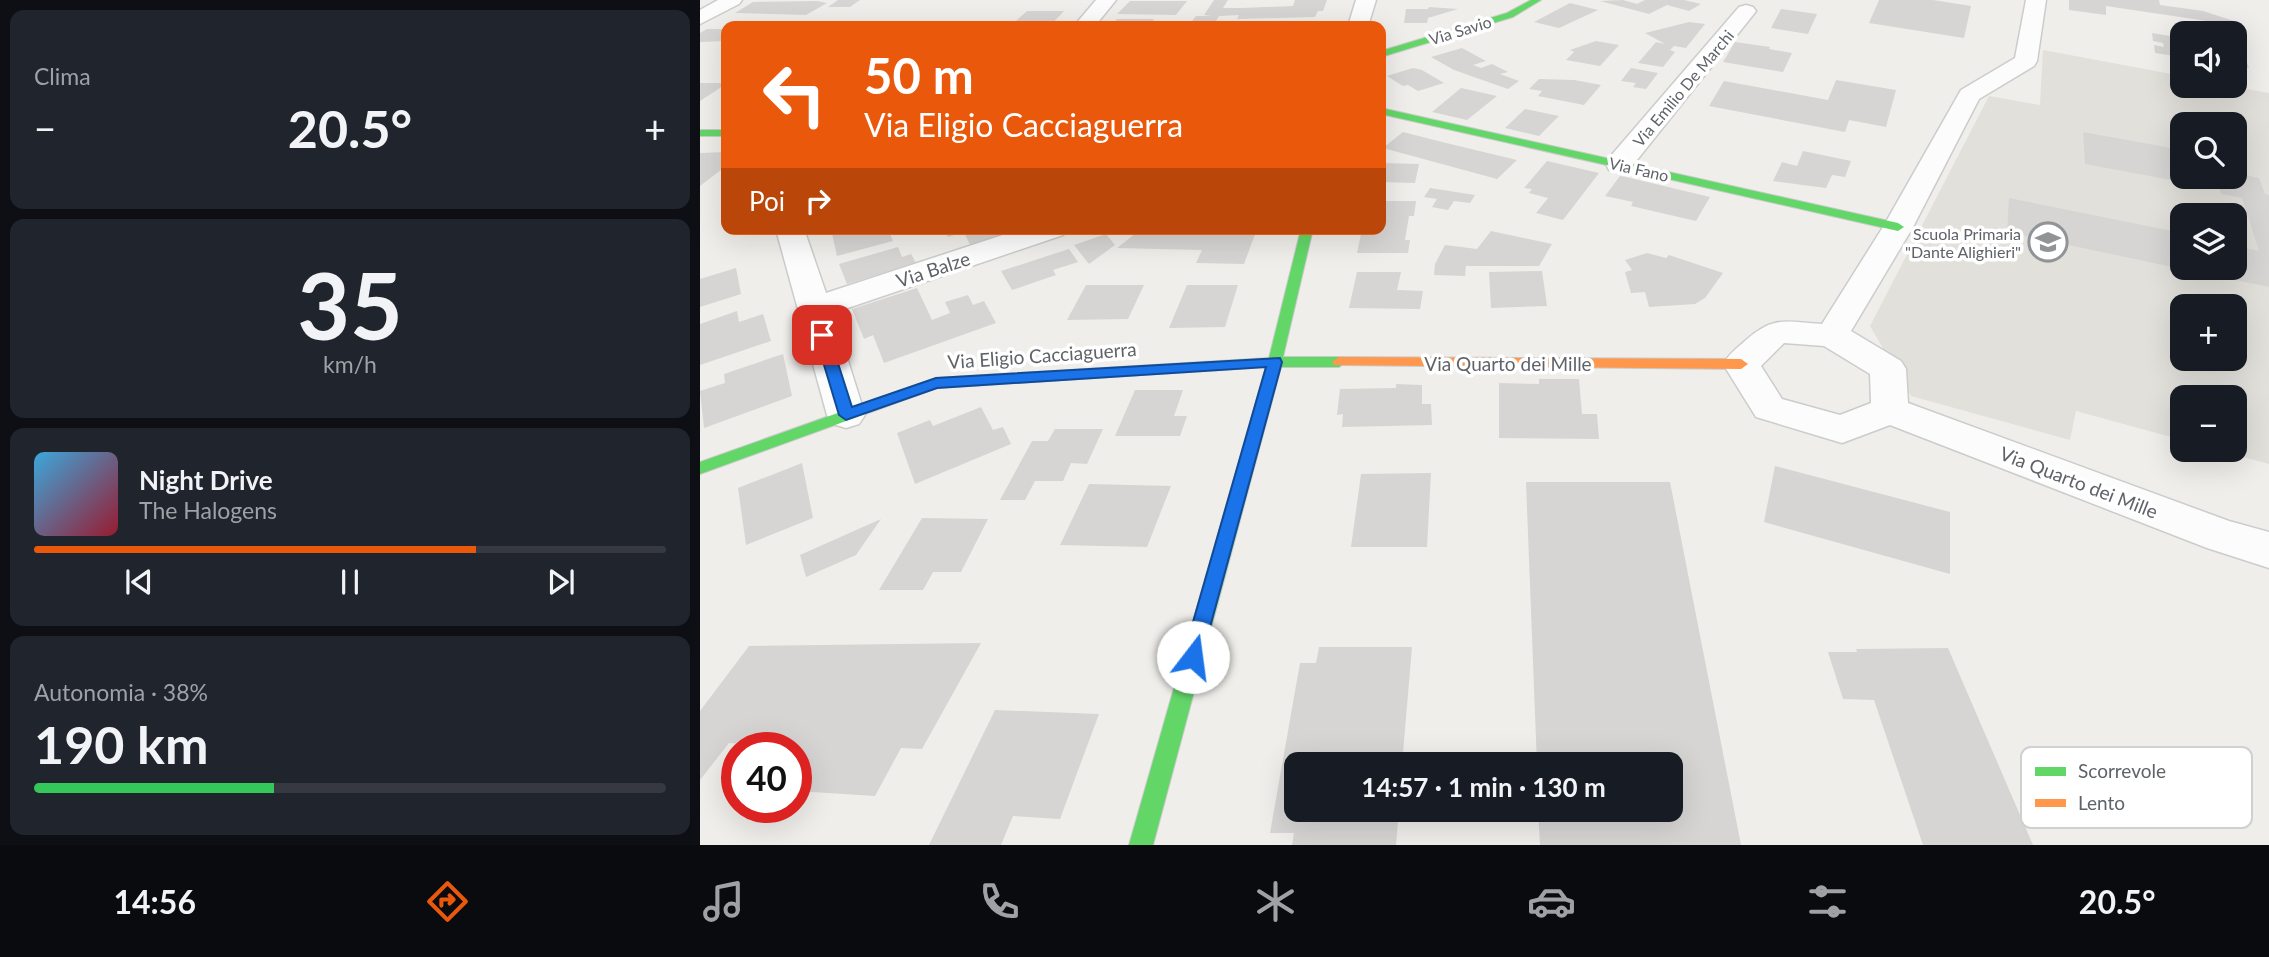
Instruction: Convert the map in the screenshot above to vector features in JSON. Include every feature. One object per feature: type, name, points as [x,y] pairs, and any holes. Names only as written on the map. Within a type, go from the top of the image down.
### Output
[{"type":"street","points":[[1088,21],[1106,0]]},
{"type":"street","points":[[1360,21],[1366,0]]},
{"type":"street","name":"Via Savio","points":[[1386,52],[1510,15],[1537,0]]},
{"type":"street","points":[[1832,335],[1898,227],[1969,95],[2026,61],[2036,0]]},
{"type":"street","points":[[700,1],[732,1]]},
{"type":"street","points":[[700,18],[732,1]]},
{"type":"street","name":"Via Emilio De Marchi","points":[[1619,164],[1746,11]]},
{"type":"street","name":"Via Fano","points":[[1386,112],[1898,227]]},
{"type":"street","points":[[700,132],[721,133]]},
{"type":"street","points":[[793,235],[846,415]]},
{"type":"street","name":"Via Balze","points":[[814,308],[1034,235]]},
{"type":"street","points":[[1141,845],[1275,362],[1306,235]]},
{"type":"street","points":[[1776,332],[1832,335],[1888,369],[1890,410],[1842,429],[1769,408],[1741,365],[1776,332]]},
{"type":"street","name":"Via Quarto dei Mille","points":[[1275,362],[1741,365]]},
{"type":"street","name":"Via Eligio Cacciaguerra","points":[[700,468],[936,383],[1275,362]]},
{"type":"street","name":"Via Quarto dei Mille","points":[[1890,410],[2222,536],[2269,550]]},
{"type":"shaded area","name":"Scuola Primaria \"Dante Alighieri\"","points":[[2043,50],[2170,74],[2170,98],[2247,98],[2247,89],[2269,93],[2269,464],[2247,458],[2247,385],[2170,385],[2170,437],[2076,411],[2070,440],[1911,396],[1870,326],[1989,96],[2040,105]]},
{"type":"building","points":[[838,0],[860,0],[850,7],[828,7]]},
{"type":"building","points":[[1214,0],[1228,0],[1223,8],[1243,8],[1293,6],[1295,0],[1327,0],[1323,11],[1318,11],[1315,17],[1237,19],[1239,15],[1219,16],[1216,21],[1192,21],[1196,16],[1212,16],[1204,15]]},
{"type":"building","points":[[1623,0],[1637,4],[1645,0],[1684,0],[1701,4],[1689,11],[1667,5],[1649,14],[1600,1]]},
{"type":"building","points":[[1879,0],[1933,0],[1971,6],[1964,38],[1869,23]]},
{"type":"building","points":[[2069,0],[2159,0],[2160,5],[2203,11],[2234,21],[2207,21],[2106,6],[2106,15],[2069,10]]},
{"type":"building","points":[[1130,1],[1187,1],[1176,15],[1117,14]]},
{"type":"building","points":[[753,2],[827,3],[806,15],[735,13]]},
{"type":"building","points":[[1570,3],[1598,10],[1559,28],[1534,22]]},
{"type":"building","points":[[1406,9],[1458,9],[1428,18],[1427,23],[1404,23]]},
{"type":"building","points":[[1781,9],[1817,14],[1808,34],[1771,28]]},
{"type":"building","points":[[1027,11],[1064,11],[1055,21],[1016,21]]},
{"type":"building","points":[[1117,19],[1154,19],[1153,21],[1115,21]]},
{"type":"building","points":[[1689,22],[1705,24],[1686,48],[1674,46],[1670,50],[1675,52],[1663,67],[1638,63],[1656,42],[1665,44],[1645,33]]},
{"type":"building","points":[[707,29],[721,29],[721,41],[700,42],[700,33]]},
{"type":"building","points":[[2152,33],[2170,36],[2170,55],[2155,53],[2154,45],[2164,47],[2163,43],[2153,41]]},
{"type":"building","points":[[1596,41],[1619,45],[1600,66],[1566,60],[1574,52],[1570,50]]},
{"type":"building","points":[[1735,42],[1792,53],[1783,72],[1723,62]]},
{"type":"building","points":[[1462,48],[1486,61],[1473,65],[1481,68],[1492,64],[1508,72],[1500,74],[1519,81],[1508,89],[1454,70],[1431,57]]},
{"type":"building","points":[[1413,68],[1422,70],[1444,83],[1418,91],[1387,76]]},
{"type":"building","points":[[1631,68],[1658,73],[1646,89],[1633,87],[1636,83],[1621,81]]},
{"type":"building","points":[[1539,79],[1574,80],[1601,85],[1584,105],[1538,96],[1542,91],[1529,89]]},
{"type":"building","points":[[1836,80],[1896,90],[1886,127],[1849,120],[1845,132],[1709,106],[1724,81],[1828,100]]},
{"type":"building","points":[[700,83],[721,83],[721,87],[700,101]]},
{"type":"building","points":[[1461,88],[1497,96],[1467,120],[1432,112]]},
{"type":"building","points":[[1525,109],[1559,116],[1539,136],[1505,128]]},
{"type":"building","points":[[1403,132],[1517,160],[1497,179],[1386,149],[1386,146]]},
{"type":"building","points":[[2083,132],[2170,148],[2170,180],[2085,164]]},
{"type":"building","points":[[1803,151],[1851,161],[1845,177],[1832,175],[1826,188],[1773,181],[1782,162],[1797,166]]},
{"type":"building","points":[[721,152],[721,170],[700,186],[700,153]]},
{"type":"building","points":[[1547,161],[1599,173],[1563,220],[1536,213],[1548,198],[1529,193],[1532,189],[1524,188]]},
{"type":"building","points":[[1386,163],[1419,164],[1415,183],[1386,182]]},
{"type":"building","points":[[1620,176],[1710,197],[1696,221],[1631,206],[1633,202],[1605,196]]},
{"type":"building","points":[[2247,176],[2259,178],[2265,194],[2269,195],[2269,287],[2236,280],[2247,280],[2247,248],[2259,251],[2247,214],[2247,203],[2244,203],[2242,198],[2221,194],[2220,189],[2247,189]]},
{"type":"building","points":[[1430,188],[1475,195],[1470,203],[1454,201],[1448,210],[1432,207],[1437,199],[1424,197]]},
{"type":"building","points":[[2009,198],[2170,231],[2170,266],[2007,232]]},
{"type":"building","points":[[1386,201],[1416,201],[1414,216],[1409,216],[1405,240],[1410,240],[1408,253],[1357,253],[1361,235],[1386,235]]},
{"type":"building","points":[[1491,231],[1552,244],[1539,266],[1466,266],[1465,276],[1434,275],[1435,264],[1445,245],[1477,249]]},
{"type":"building","points":[[832,235],[890,235],[893,241],[837,256]]},
{"type":"building","points":[[965,235],[1008,235],[971,247]]},
{"type":"building","points":[[1107,235],[1115,245],[1089,264],[1074,245]]},
{"type":"building","points":[[1133,235],[1255,235],[1244,264],[1196,263],[1202,250],[1117,248]]},
{"type":"building","points":[[898,247],[902,257],[911,254],[916,263],[847,284],[839,264]]},
{"type":"building","points":[[1069,249],[1078,262],[1053,270],[1056,275],[1012,290],[1001,271]]},
{"type":"building","points":[[1647,253],[1666,258],[1669,255],[1723,273],[1705,298],[1695,304],[1649,307],[1645,292],[1631,293],[1625,272],[1632,270],[1625,260]]},
{"type":"building","points":[[736,268],[741,294],[700,307],[700,279]]},
{"type":"building","points":[[1542,271],[1547,306],[1491,308],[1489,272]]},
{"type":"building","points":[[1357,272],[1401,272],[1397,290],[1423,291],[1420,309],[1349,308]]},
{"type":"building","points":[[1086,285],[1144,285],[1128,319],[1067,320]]},
{"type":"building","points":[[1187,285],[1238,285],[1225,327],[1169,328]]},
{"type":"building","points":[[917,288],[932,320],[950,313],[945,302],[968,295],[973,305],[984,301],[996,323],[884,363],[873,335],[864,339],[852,309]]},
{"type":"building","points":[[737,311],[739,322],[763,314],[771,341],[700,365],[700,324]]},
{"type":"building","points":[[783,354],[792,396],[704,428],[700,391],[725,383],[724,374]]},
{"type":"building","points":[[1539,379],[1579,379],[1582,414],[1597,414],[1599,439],[1499,438],[1499,383],[1539,384]]},
{"type":"building","points":[[1396,384],[1422,385],[1422,404],[1431,404],[1432,425],[1342,427],[1343,414],[1337,415],[1340,389],[1396,388]]},
{"type":"building","points":[[1135,390],[1183,390],[1174,416],[1187,416],[1180,436],[1115,436]]},
{"type":"building","points":[[981,407],[993,430],[1003,427],[1011,444],[915,484],[897,433],[930,420],[933,426]]},
{"type":"building","points":[[1055,429],[1103,429],[1087,464],[1071,463],[1063,481],[1035,481],[1025,500],[1000,500],[1032,441],[1048,441]]},
{"type":"building","points":[[802,463],[813,518],[746,545],[738,488]]},
{"type":"building","points":[[1775,466],[1950,512],[1950,574],[1764,522]]},
{"type":"building","points":[[1431,473],[1427,547],[1351,547],[1361,474]]},
{"type":"building","points":[[1526,482],[1670,482],[1741,845],[1540,845],[1539,822],[1683,822],[1683,752],[1536,752]]},
{"type":"building","points":[[1089,484],[1171,486],[1147,547],[1060,545]]},
{"type":"building","points":[[922,518],[988,519],[961,572],[933,572],[923,590],[879,590]]},
{"type":"building","points":[[881,519],[856,555],[806,577],[800,555]]},
{"type":"building","points":[[981,643],[922,749],[901,748],[875,796],[812,792],[812,732],[721,732],[721,753],[700,780],[700,711],[749,646]]},
{"type":"building","points":[[1319,647],[1412,647],[1403,752],[1284,752],[1300,663],[1316,663]]},
{"type":"building","points":[[1948,648],[2021,817],[2021,828],[2026,828],[2033,845],[1923,845],[1874,700],[1843,699],[1828,652],[1857,652],[1856,649]]},
{"type":"building","points":[[995,710],[1099,714],[1060,819],[1013,816],[1001,845],[929,845]]},
{"type":"building","points":[[1284,754],[1284,822],[1398,822],[1396,845],[1292,845],[1294,833],[1270,833]]},
{"type":"traffic: fast","points":[[1386,52],[1510,15],[1537,0]]},
{"type":"traffic: fast","points":[[1386,112],[1898,227]]},
{"type":"traffic: fast","points":[[700,133],[721,133]]},
{"type":"traffic: fast","points":[[1141,845],[1275,362],[1306,235]]},
{"type":"traffic: fast","points":[[700,468],[936,383],[1275,362],[1339,362]]},
{"type":"traffic: slow","points":[[1339,362],[1741,364]]},
{"type":"place","name":"Scuola Primaria \"Dante Alighieri\"","points":[[2048,242]]},
{"type":"route","points":[[822,335],[846,415],[936,383],[1275,362],[1193,657]]}]
